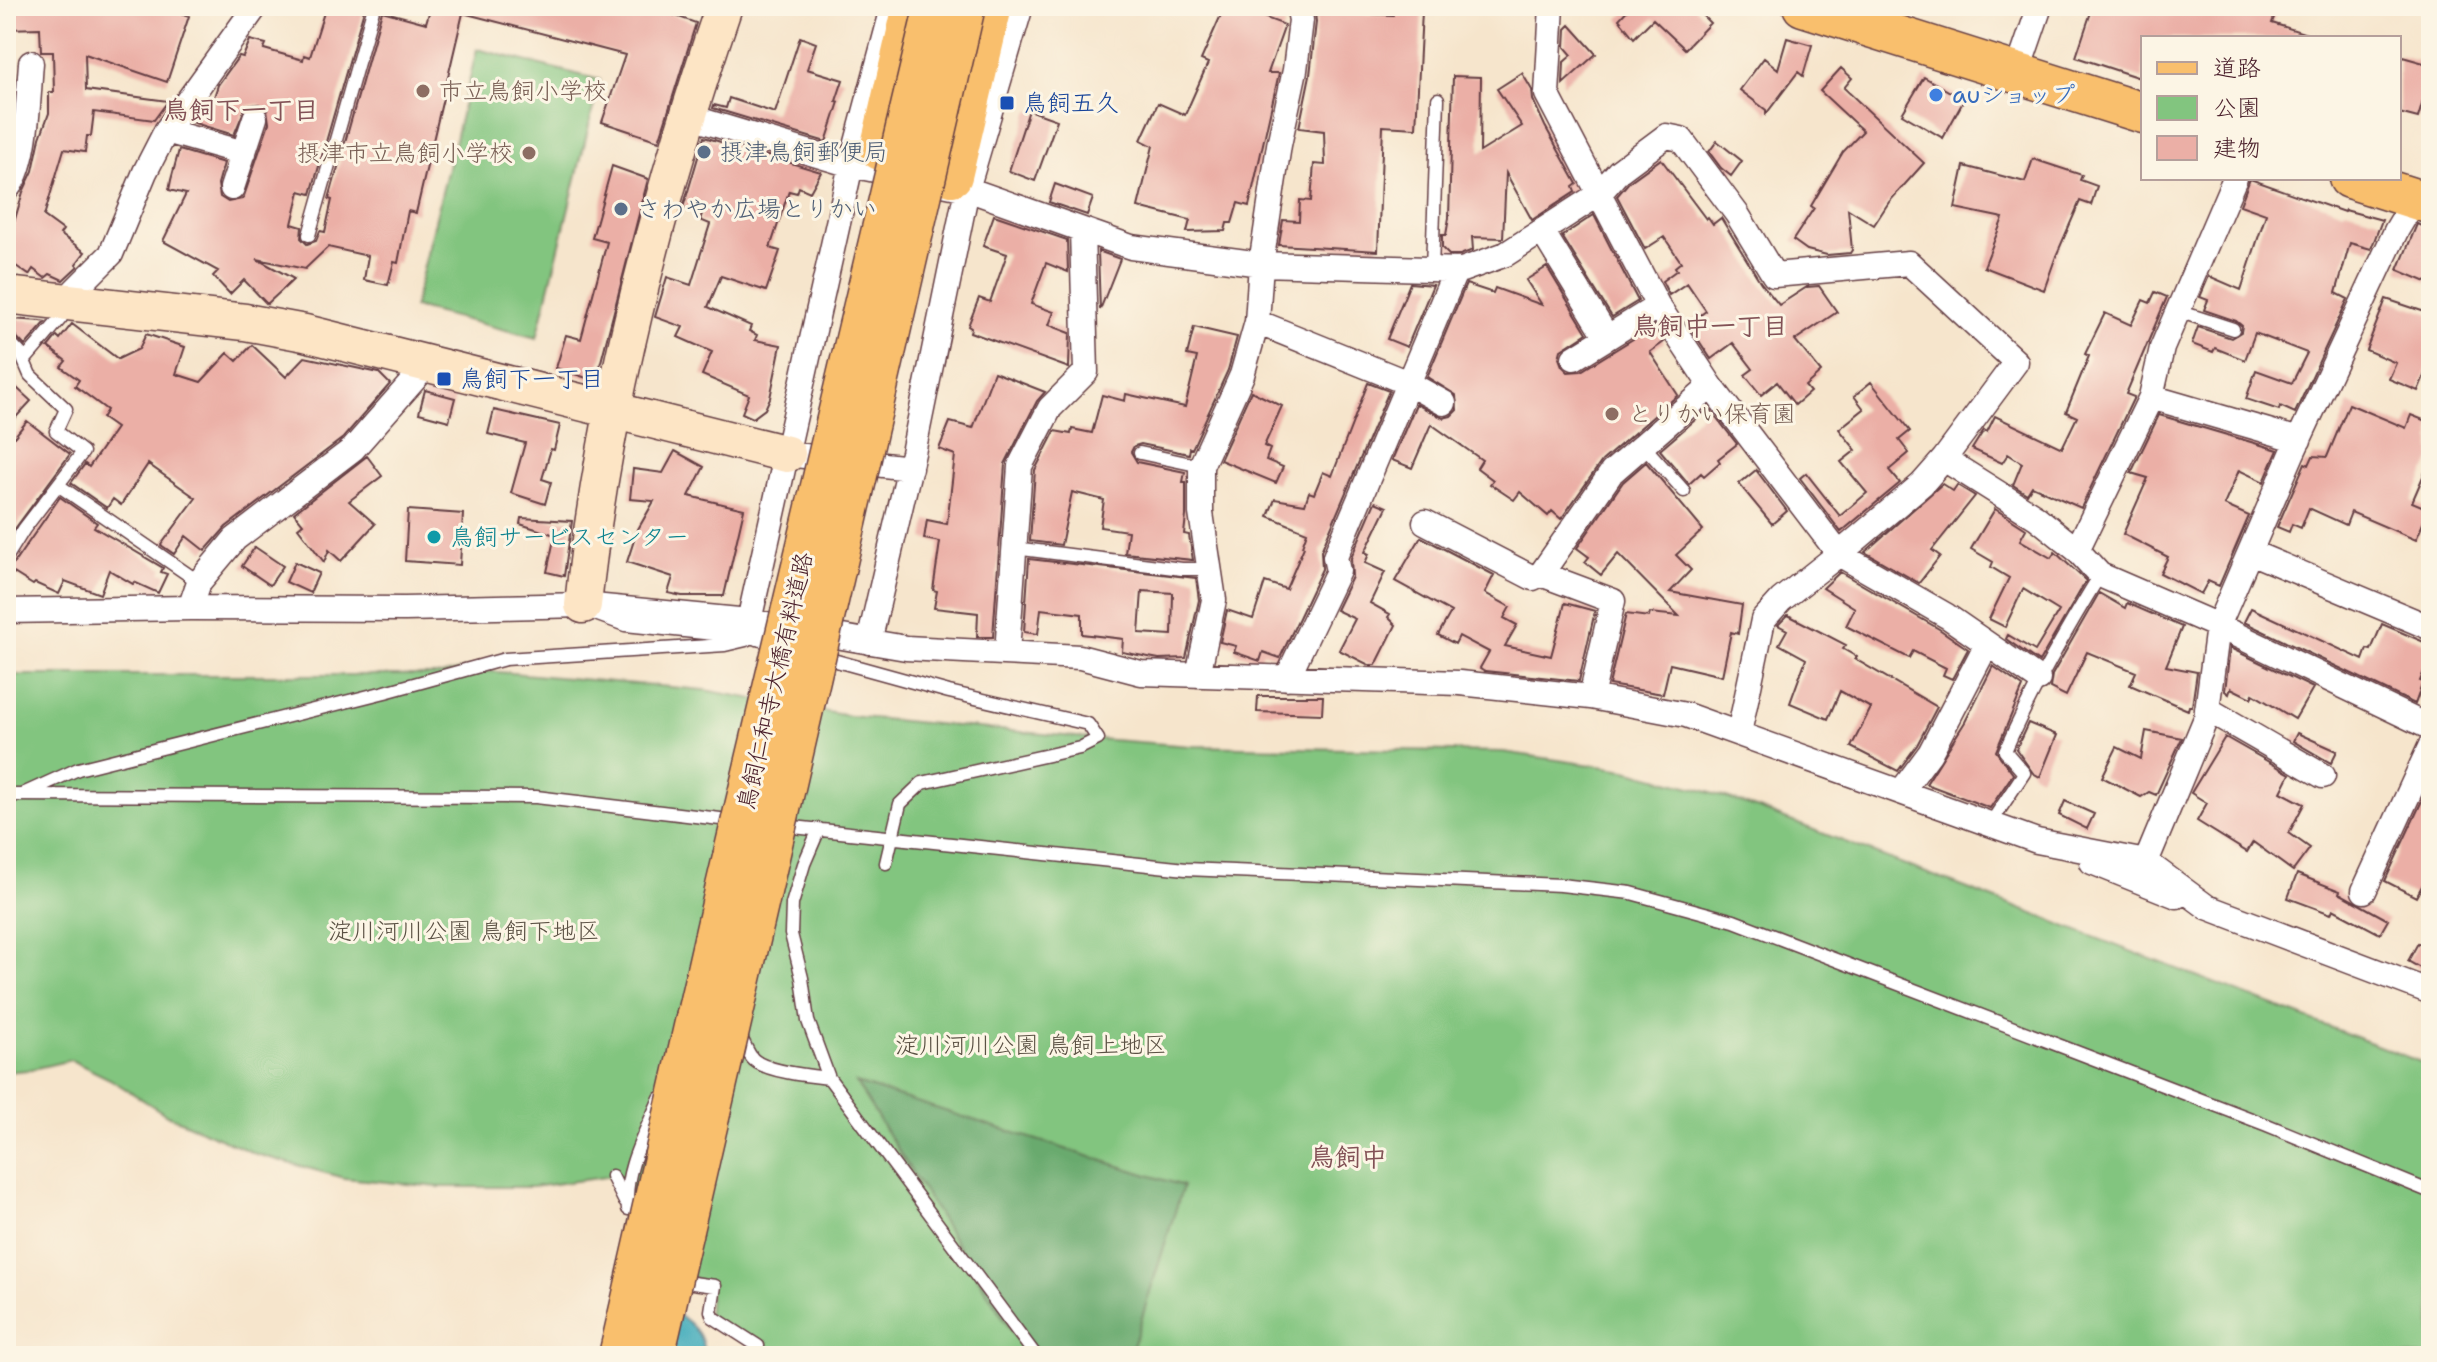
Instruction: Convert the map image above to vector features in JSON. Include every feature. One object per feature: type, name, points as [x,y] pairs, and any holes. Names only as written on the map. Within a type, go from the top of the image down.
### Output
[{"type":"main road","points":[[913,6],[866,157],[721,867],[742,895],[776,885],[852,614],[959,182],[992,6]]},
{"type":"main road","name":"鳥飼仁和寺大橋有料道路","points":[[654,1356],[742,895],[935,6]]},
{"type":"main road","name":"鳥飼仁和寺大橋有料道路","points":[[619,1356],[742,895],[965,6]]},
{"type":"main road","points":[[1803,6],[2141,112]]},
{"type":"main road","points":[[2355,180],[2423,201]]},
{"type":"street","points":[[69,302],[75,290],[111,254],[145,172],[166,131],[256,6]]},
{"type":"street","points":[[583,605],[588,554],[612,412],[687,116],[724,6]]},
{"type":"street","points":[[751,629],[787,454],[866,157],[894,6]]},
{"type":"street","points":[[869,642],[910,468],[959,182],[1021,6]]},
{"type":"street","points":[[1198,675],[1214,600],[1201,513],[1201,466],[1242,375],[1257,322],[1261,264],[1279,145],[1295,70],[1301,20],[1298,6]]},
{"type":"street","points":[[1552,6],[1547,94],[1658,306],[1711,386],[1839,554],[1947,616],[2038,679]]},
{"type":"street","points":[[2017,73],[2040,6]]},
{"type":"street","points":[[6,190],[12,184],[13,156],[31,63]]},
{"type":"street","points":[[687,116],[959,182],[1131,247],[1261,264],[1456,270],[1506,254],[1599,194],[1619,171],[1666,136],[1681,139],[1737,214],[1774,275],[1909,263],[2016,362],[1922,484],[1781,600],[1763,620],[1739,733]]},
{"type":"street","points":[[232,188],[255,118]]},
{"type":"street","points":[[166,131],[244,153]]},
{"type":"street","points":[[2077,550],[2151,397],[2162,348],[2234,180]]},
{"type":"street","points":[[2146,862],[2206,718],[2218,626],[2299,440],[2396,231],[2423,201]]},
{"type":"street","points":[[1007,653],[1020,466],[1050,408],[1086,372],[1082,230]]},
{"type":"street","points":[[1542,231],[1607,337]]},
{"type":"street","points":[[1287,678],[1338,571],[1335,557],[1456,270]]},
{"type":"street","points":[[6,295],[245,322],[305,333],[426,366],[787,454],[910,468]]},
{"type":"street","points":[[1574,358],[1658,306]]},
{"type":"street","points":[[1257,322],[1408,383],[1444,403]]},
{"type":"street","points":[[190,608],[199,582],[235,539],[353,449],[426,366]]},
{"type":"street","points":[[1425,522],[1533,578],[1541,574],[1612,472],[1711,386]]},
{"type":"street","points":[[2151,397],[2299,440]]},
{"type":"street","points":[[1944,459],[2036,517],[2077,550],[2100,575],[2218,626],[2431,728]]},
{"type":"street","points":[[2250,552],[2431,628]]},
{"type":"street","points":[[1541,574],[1613,601],[1591,697]]},
{"type":"street","points":[[6,611],[583,605],[906,648],[1080,657],[1141,673],[1460,683],[1591,697],[1686,715],[1739,733],[2037,841],[2431,992]]},
{"type":"street","points":[[1901,792],[1930,753],[1987,644]]},
{"type":"street","points":[[2207,709],[2323,776]]},
{"type":"street","points":[[2364,891],[2431,745]]},
{"type":"street","points":[[2037,841],[2146,862],[2207,907]]},
{"type":"lane","points":[[309,235],[374,6]]},
{"type":"lane","points":[[1432,269],[1438,99]]},
{"type":"lane","points":[[24,361],[61,318],[69,302]]},
{"type":"lane","points":[[2178,311],[2233,329]]},
{"type":"lane","points":[[6,338],[24,361],[30,375],[66,409],[56,431],[83,452],[24,529],[6,558]]},
{"type":"lane","points":[[1643,445],[1684,491]]},
{"type":"lane","points":[[1140,453],[1201,466]]},
{"type":"lane","points":[[58,485],[199,582]]},
{"type":"lane","points":[[1014,548],[1182,569],[1210,569]]},
{"type":"lane","points":[[1990,824],[2024,773],[2005,751],[2038,679],[2100,575]]},
{"type":"lane","points":[[22,795],[78,769],[505,659],[725,645],[751,629],[949,692],[1088,724],[1098,739],[1080,748],[922,783],[900,804],[886,863]]},
{"type":"lane","points":[[6,795],[536,797],[1186,869],[1561,885],[1631,893],[1748,927],[2267,1125],[2431,1192]]},
{"type":"lane","points":[[819,829],[792,904],[791,934],[808,1021],[829,1078],[1036,1356]]},
{"type":"lane","points":[[628,1209],[625,1193],[630,1171],[692,1022],[740,1034],[751,1058],[759,1063],[829,1078]]},
{"type":"lane","points":[[612,1176],[651,1254],[654,1276]]},
{"type":"lane","points":[[614,1317],[654,1276]]},
{"type":"lane","points":[[654,1276],[715,1286],[713,1317],[758,1346],[755,1356]]},
{"type":"green space","points":[[477,49],[600,80],[537,338],[414,307]]},
{"type":"green space","name":"淀川河川公園 鳥飼上地区","points":[[465,669],[704,690],[849,716],[1098,739],[1191,746],[1503,752],[1626,770],[1759,809],[2431,1066],[2431,1356],[755,1356],[756,1347],[708,1319],[710,1287],[651,1253],[612,1176],[532,1187],[439,1187],[344,1178],[256,1154],[167,1115],[110,1079],[71,1060],[6,1072],[6,675],[441,675]]},
{"type":"green space","points":[[856,1083],[1183,1186],[1130,1356],[1027,1356]]},
{"type":"water","points":[[655,1300],[695,1329],[703,1346],[703,1356],[639,1356]]},
{"type":"building","points":[[6,6],[161,6],[189,16],[167,82],[85,54],[86,90],[168,101],[154,120],[94,112],[85,152],[64,149],[44,216],[63,230],[60,234],[85,252],[76,264],[78,266],[63,280],[50,274],[45,278],[33,269],[29,275],[16,266],[10,274],[6,274],[6,228],[12,229],[33,171],[49,113],[49,92],[54,92],[53,52],[41,52],[40,28],[6,29]]},
{"type":"building","points":[[326,6],[365,6],[311,194],[300,191],[292,224],[302,227],[301,238],[307,244],[316,241],[320,231],[325,232],[332,200],[329,199],[382,11],[426,23],[431,6],[614,6],[639,12],[641,6],[648,6],[696,23],[659,141],[602,122],[625,55],[463,13],[416,213],[408,211],[398,263],[394,262],[388,285],[364,280],[368,256],[328,247],[305,269],[257,259],[294,279],[267,304],[244,280],[230,294],[213,276],[218,271],[163,241],[186,194],[169,190],[179,150],[224,163],[218,184],[220,197],[228,202],[243,199],[269,123],[267,109],[259,104],[246,106],[234,135],[191,122],[203,105],[211,106],[218,85],[239,56],[243,57],[250,40],[266,44],[264,49],[303,60],[304,55],[310,57]]},
{"type":"building","points":[[1225,6],[1254,6],[1252,13],[1285,25],[1268,73],[1279,73],[1249,206],[1238,203],[1232,223],[1227,223],[1225,231],[1187,232],[1190,220],[1138,207],[1153,146],[1141,140],[1158,103],[1185,115],[1208,63],[1201,60]]},
{"type":"building","points":[[1631,6],[1693,6],[1710,23],[1685,49],[1653,19],[1634,38],[1619,19]]},
{"type":"building","points":[[2093,6],[2278,6],[2272,23],[2307,34],[2141,36],[2141,78],[2076,57]]},
{"type":"building","points":[[1393,10],[1422,11],[1416,128],[1383,126],[1378,251],[1279,245],[1283,220],[1299,221],[1300,200],[1311,201],[1314,164],[1325,165],[1324,131],[1299,128],[1310,75],[1315,12],[1393,15]]},
{"type":"building","points":[[1570,25],[1596,54],[1563,84],[1564,62],[1572,55],[1565,47],[1566,29]]},
{"type":"building","points":[[800,37],[816,43],[807,69],[843,80],[826,142],[713,108],[714,105],[726,108],[729,98],[775,113]]},
{"type":"building","points":[[1787,38],[1812,45],[1803,76],[1798,72],[1766,114],[1766,110],[1740,90],[1764,58],[1778,69]]},
{"type":"building","points":[[2401,57],[2431,65],[2418,118],[2401,114]]},
{"type":"building","points":[[1841,68],[1852,78],[1844,88],[1924,163],[1889,202],[1874,225],[1848,209],[1852,250],[1850,253],[1827,255],[1807,250],[1793,240],[1814,208],[1811,206],[1843,152],[1863,131],[1820,91]]},
{"type":"building","points":[[1522,73],[1532,90],[1533,100],[1545,126],[1577,184],[1573,187],[1575,192],[1532,220],[1506,173],[1503,238],[1472,237],[1473,250],[1449,255],[1442,248],[1442,235],[1446,235],[1449,218],[1453,76],[1481,77],[1480,152],[1522,126],[1497,89]]},
{"type":"building","points":[[1924,77],[1964,100],[1943,138],[1902,114]]},
{"type":"building","points":[[1029,110],[1057,120],[1035,181],[1009,171]]},
{"type":"building","points":[[704,137],[821,172],[810,192],[799,187],[797,193],[789,191],[770,248],[780,251],[766,291],[721,276],[708,307],[751,326],[749,331],[757,335],[755,340],[781,345],[770,398],[765,409],[753,418],[742,413],[749,395],[702,375],[712,352],[678,337],[683,327],[655,317],[667,277],[691,285],[710,224],[700,220],[702,214],[683,208]]},
{"type":"building","points":[[1717,141],[1742,161],[1731,176],[1709,152]]},
{"type":"building","points":[[1661,159],[1706,219],[1708,217],[1713,224],[1721,218],[1761,283],[1779,305],[1807,287],[1819,286],[1837,312],[1795,340],[1821,372],[1805,386],[1810,392],[1795,405],[1777,382],[1761,395],[1745,375],[1753,369],[1733,343],[1711,359],[1688,324],[1706,311],[1687,283],[1669,295],[1662,281],[1677,270],[1675,267],[1681,262],[1664,237],[1645,249],[1617,196],[1629,182]]},
{"type":"building","points":[[2033,159],[2082,175],[2080,180],[2097,186],[2091,205],[2080,201],[2044,290],[1984,267],[2003,218],[1955,208],[1964,166],[2025,182]]},
{"type":"building","points":[[612,166],[648,179],[596,381],[556,368],[566,335],[581,339],[607,242],[592,238]]},
{"type":"building","points":[[2250,180],[2253,180],[2344,212],[2382,220],[2371,249],[2350,243],[2336,293],[2348,299],[2295,413],[2280,406],[2279,410],[2246,399],[2256,370],[2292,383],[2307,353],[2255,333],[2245,360],[2215,348],[2213,352],[2192,344],[2198,327],[2231,338],[2241,332],[2242,326],[2236,321],[2204,310],[2208,300],[2200,297],[2209,276],[2241,290],[2266,214],[2240,205]]},
{"type":"building","points":[[1055,184],[1093,198],[1087,215],[1049,202]]},
{"type":"building","points":[[994,215],[1067,240],[1068,272],[1046,263],[1031,304],[1054,312],[1049,325],[1070,333],[1069,368],[970,332],[968,326],[979,298],[990,302],[1007,254],[983,246]]},
{"type":"building","points":[[1594,215],[1638,301],[1612,317],[1562,236]]},
{"type":"building","points":[[2417,224],[2431,230],[2431,284],[2398,270]]},
{"type":"building","points":[[1098,251],[1120,259],[1100,310]]},
{"type":"building","points":[[1547,267],[1587,333],[1561,350],[1559,358],[1568,372],[1581,371],[1654,326],[1664,342],[1650,352],[1678,395],[1602,461],[1561,519],[1552,511],[1548,516],[1520,492],[1514,500],[1490,484],[1493,480],[1477,468],[1482,460],[1431,424],[1412,468],[1392,460],[1416,404],[1443,418],[1457,410],[1456,395],[1427,377],[1466,284],[1493,293],[1495,288],[1542,305],[1526,280]]},
{"type":"building","points":[[1410,283],[1433,285],[1407,347],[1387,339]]},
{"type":"building","points":[[2155,292],[2167,297],[2126,394],[2134,397],[2081,508],[2032,486],[2027,494],[2013,485],[2022,463],[2008,454],[2002,463],[1972,449],[1984,430],[1987,432],[1995,416],[2062,448],[2077,417],[2066,412],[2089,356],[2085,354],[2105,313],[2131,325],[2143,300],[2150,303]]},
{"type":"building","points":[[2386,299],[2431,314],[2431,359],[2418,391],[2389,379],[2396,363],[2366,350]]},
{"type":"building","points":[[11,319],[46,322],[25,346],[9,329],[16,323]]},
{"type":"building","points":[[72,324],[118,359],[139,349],[146,334],[185,347],[176,374],[201,382],[228,353],[237,361],[252,345],[286,377],[305,357],[379,373],[390,384],[343,438],[226,527],[205,551],[186,536],[174,554],[161,545],[196,498],[148,464],[121,505],[113,499],[107,508],[71,483],[85,464],[89,467],[116,428],[102,418],[107,410],[75,386],[79,380],[61,367],[66,361],[48,347],[57,336],[60,339]]},
{"type":"building","points":[[1194,327],[1237,337],[1228,370],[1192,449],[1189,454],[1141,444],[1134,446],[1131,452],[1137,462],[1185,472],[1184,534],[1189,535],[1193,560],[1125,553],[1128,531],[1100,527],[1104,500],[1072,492],[1061,545],[1030,541],[1035,470],[1055,431],[1071,434],[1072,429],[1092,433],[1102,395],[1125,401],[1126,394],[1185,407],[1197,357],[1187,355]]},
{"type":"building","points":[[994,372],[1045,392],[1037,401],[1005,464],[993,637],[977,637],[978,613],[934,608],[937,591],[933,590],[940,542],[924,539],[927,520],[947,524],[955,455],[939,449],[950,422],[973,428]]},
{"type":"building","points":[[6,378],[31,401],[6,428]]},
{"type":"building","points":[[1871,382],[1910,431],[1899,440],[1909,453],[1889,470],[1900,483],[1841,532],[1800,478],[1806,473],[1840,516],[1867,493],[1841,462],[1856,450],[1839,429],[1864,409],[1854,396]]},
{"type":"building","points":[[1368,383],[1389,391],[1321,551],[1322,569],[1280,658],[1263,652],[1260,661],[1234,652],[1236,646],[1220,642],[1227,610],[1253,619],[1265,582],[1286,589],[1304,547],[1307,532],[1268,516],[1275,499],[1305,504],[1309,492],[1314,494],[1323,472],[1332,476]]},
{"type":"building","points":[[425,390],[455,398],[449,421],[419,413]]},
{"type":"building","points":[[1251,391],[1282,406],[1264,446],[1270,449],[1266,460],[1283,467],[1276,483],[1220,460]]},
{"type":"building","points":[[2349,404],[2406,428],[2411,415],[2431,423],[2431,458],[2412,502],[2429,509],[2416,540],[2351,512],[2346,525],[2309,508],[2301,528],[2292,524],[2289,532],[2277,527],[2305,463],[2309,465],[2313,456],[2327,457]]},
{"type":"building","points":[[1709,408],[1737,444],[1718,459],[1720,462],[1704,476],[1701,473],[1689,484],[1660,450]]},
{"type":"building","points":[[494,410],[560,425],[542,479],[551,482],[545,504],[511,493],[525,443],[488,434]]},
{"type":"building","points":[[2159,415],[2278,450],[2264,482],[2239,470],[2224,505],[2249,516],[2219,586],[2208,581],[2201,594],[2160,573],[2168,557],[2123,534],[2148,478],[2131,473]]},
{"type":"building","points":[[27,421],[70,454],[6,541],[6,447]]},
{"type":"building","points":[[675,451],[704,467],[689,496],[744,509],[724,596],[668,593],[673,577],[627,562],[637,531],[654,501],[630,499],[633,469],[663,473]]},
{"type":"building","points":[[367,456],[382,476],[349,501],[375,524],[341,561],[329,550],[324,562],[298,528],[303,524],[294,513]]},
{"type":"building","points":[[1646,462],[1703,530],[1676,555],[1691,570],[1670,592],[1742,605],[1738,634],[1731,632],[1722,676],[1670,664],[1663,694],[1609,685],[1626,614],[1679,616],[1618,554],[1601,575],[1585,562],[1589,557],[1577,548],[1623,482]]},
{"type":"building","points":[[1756,470],[1787,511],[1772,524],[1739,484]]},
{"type":"building","points":[[1942,484],[1953,491],[1957,485],[1975,496],[1932,550],[1940,556],[1919,583],[1865,552]]},
{"type":"building","points":[[60,497],[97,523],[94,527],[163,568],[161,572],[167,574],[158,593],[133,584],[109,570],[100,594],[65,581],[59,594],[35,583],[33,585],[6,568],[14,563]]},
{"type":"building","points":[[1375,502],[1387,507],[1365,552],[1369,554],[1365,563],[1385,572],[1370,603],[1390,614],[1388,617],[1396,625],[1376,665],[1369,665],[1339,650],[1355,619],[1336,610],[1352,577],[1351,558]]},
{"type":"building","points":[[1995,509],[2026,529],[2020,540],[2051,558],[2055,552],[2086,581],[2039,662],[2006,639],[2008,635],[2035,651],[2059,611],[2023,589],[2005,627],[1989,619],[2009,578],[1991,567],[1993,562],[1971,549]]},
{"type":"building","name":"鳥飼サービスセンター","points":[[408,510],[463,514],[460,565],[405,561]]},
{"type":"building","points":[[521,518],[572,521],[564,576],[547,572],[555,535],[520,524]]},
{"type":"building","points":[[1421,537],[1494,575],[1485,593],[1510,607],[1504,618],[1517,625],[1505,646],[1551,656],[1565,603],[1595,611],[1579,681],[1485,671],[1480,668],[1489,652],[1459,636],[1455,644],[1438,635],[1451,612],[1395,581]]},
{"type":"building","points":[[255,547],[283,566],[270,585],[242,566]]},
{"type":"building","points":[[1029,559],[1196,578],[1199,600],[1186,658],[1159,659],[1122,652],[1123,639],[1082,634],[1082,614],[1041,609],[1038,634],[1024,632]],"holes":[[[1142,591],[1173,593],[1172,635],[1139,633]]]},
{"type":"building","points":[[295,562],[319,573],[310,593],[286,582]]},
{"type":"building","points":[[1840,572],[1968,649],[1952,679],[1943,675],[1946,668],[1913,651],[1909,658],[1846,626],[1855,608],[1823,588]]},
{"type":"building","points":[[2099,593],[2125,608],[2127,603],[2182,627],[2166,666],[2197,672],[2192,706],[2188,710],[2130,685],[2136,672],[2087,652],[2066,696],[2050,688],[2052,675]]},
{"type":"building","points":[[2251,608],[2363,660],[2367,649],[2371,650],[2382,624],[2431,645],[2431,655],[2415,704],[2244,622]]},
{"type":"building","points":[[1788,615],[1846,645],[1843,649],[1857,657],[1855,659],[1937,707],[1917,745],[1898,771],[1851,747],[1871,708],[1840,691],[1828,719],[1790,703],[1806,659],[1779,644],[1787,630],[1778,625]]},
{"type":"building","points":[[2230,648],[2313,688],[2295,719],[2253,694],[2251,698],[2231,688],[2229,694],[2225,691]]},
{"type":"building","points":[[1993,666],[2023,687],[1996,751],[2013,774],[1990,808],[1926,784],[1965,722]]},
{"type":"building","points":[[1258,696],[1323,696],[1322,714],[1257,712]]},
{"type":"building","points":[[2028,723],[2057,735],[2040,777],[2033,773],[2016,749]]},
{"type":"building","points":[[2146,731],[2182,738],[2156,795],[2149,792],[2141,797],[2102,777],[2117,747],[2141,759]]},
{"type":"building","points":[[2297,733],[2337,751],[2331,763],[2293,741]]},
{"type":"building","points":[[2225,737],[2290,774],[2281,792],[2304,804],[2289,833],[2310,848],[2293,871],[2253,842],[2247,852],[2197,821],[2207,803],[2191,793]]},
{"type":"building","points":[[2431,781],[2431,888],[2423,884],[2416,897],[2385,881]]},
{"type":"building","points":[[2065,801],[2094,814],[2087,829],[2059,815]]},
{"type":"building","points":[[2297,874],[2340,891],[2388,920],[2380,934],[2333,909],[2331,914],[2288,898]]},
{"type":"building","points":[[2418,943],[2431,950],[2431,974],[2408,961]]},
{"type":"place","name":"市立鳥飼小学校","points":[[423,91]]},
{"type":"place","name":"auショップ","points":[[1936,95]]},
{"type":"place","name":"鳥飼五久","points":[[1007,103]]},
{"type":"place","name":"摂津鳥飼郵便局","points":[[704,152]]},
{"type":"place","name":"摂津市立鳥飼小学校","points":[[529,153]]},
{"type":"place","name":"さわやか広場とりかい","points":[[621,209]]},
{"type":"place","name":"鳥飼下一丁目","points":[[444,379]]},
{"type":"place","name":"とりかい保育園","points":[[1612,414]]},
{"type":"place","name":"鳥飼サービスセンター","points":[[434,537]]},
{"type":"district","name":"鳥飼下一丁目","points":[[241,109]]},
{"type":"district","name":"鳥飼中一丁目","points":[[1710,325]]},
{"type":"district","name":"鳥飼中","points":[[1348,1156]]},
{"type":"park label","name":"淀川河川公園 鳥飼下地区","points":[[464,931]]}]
